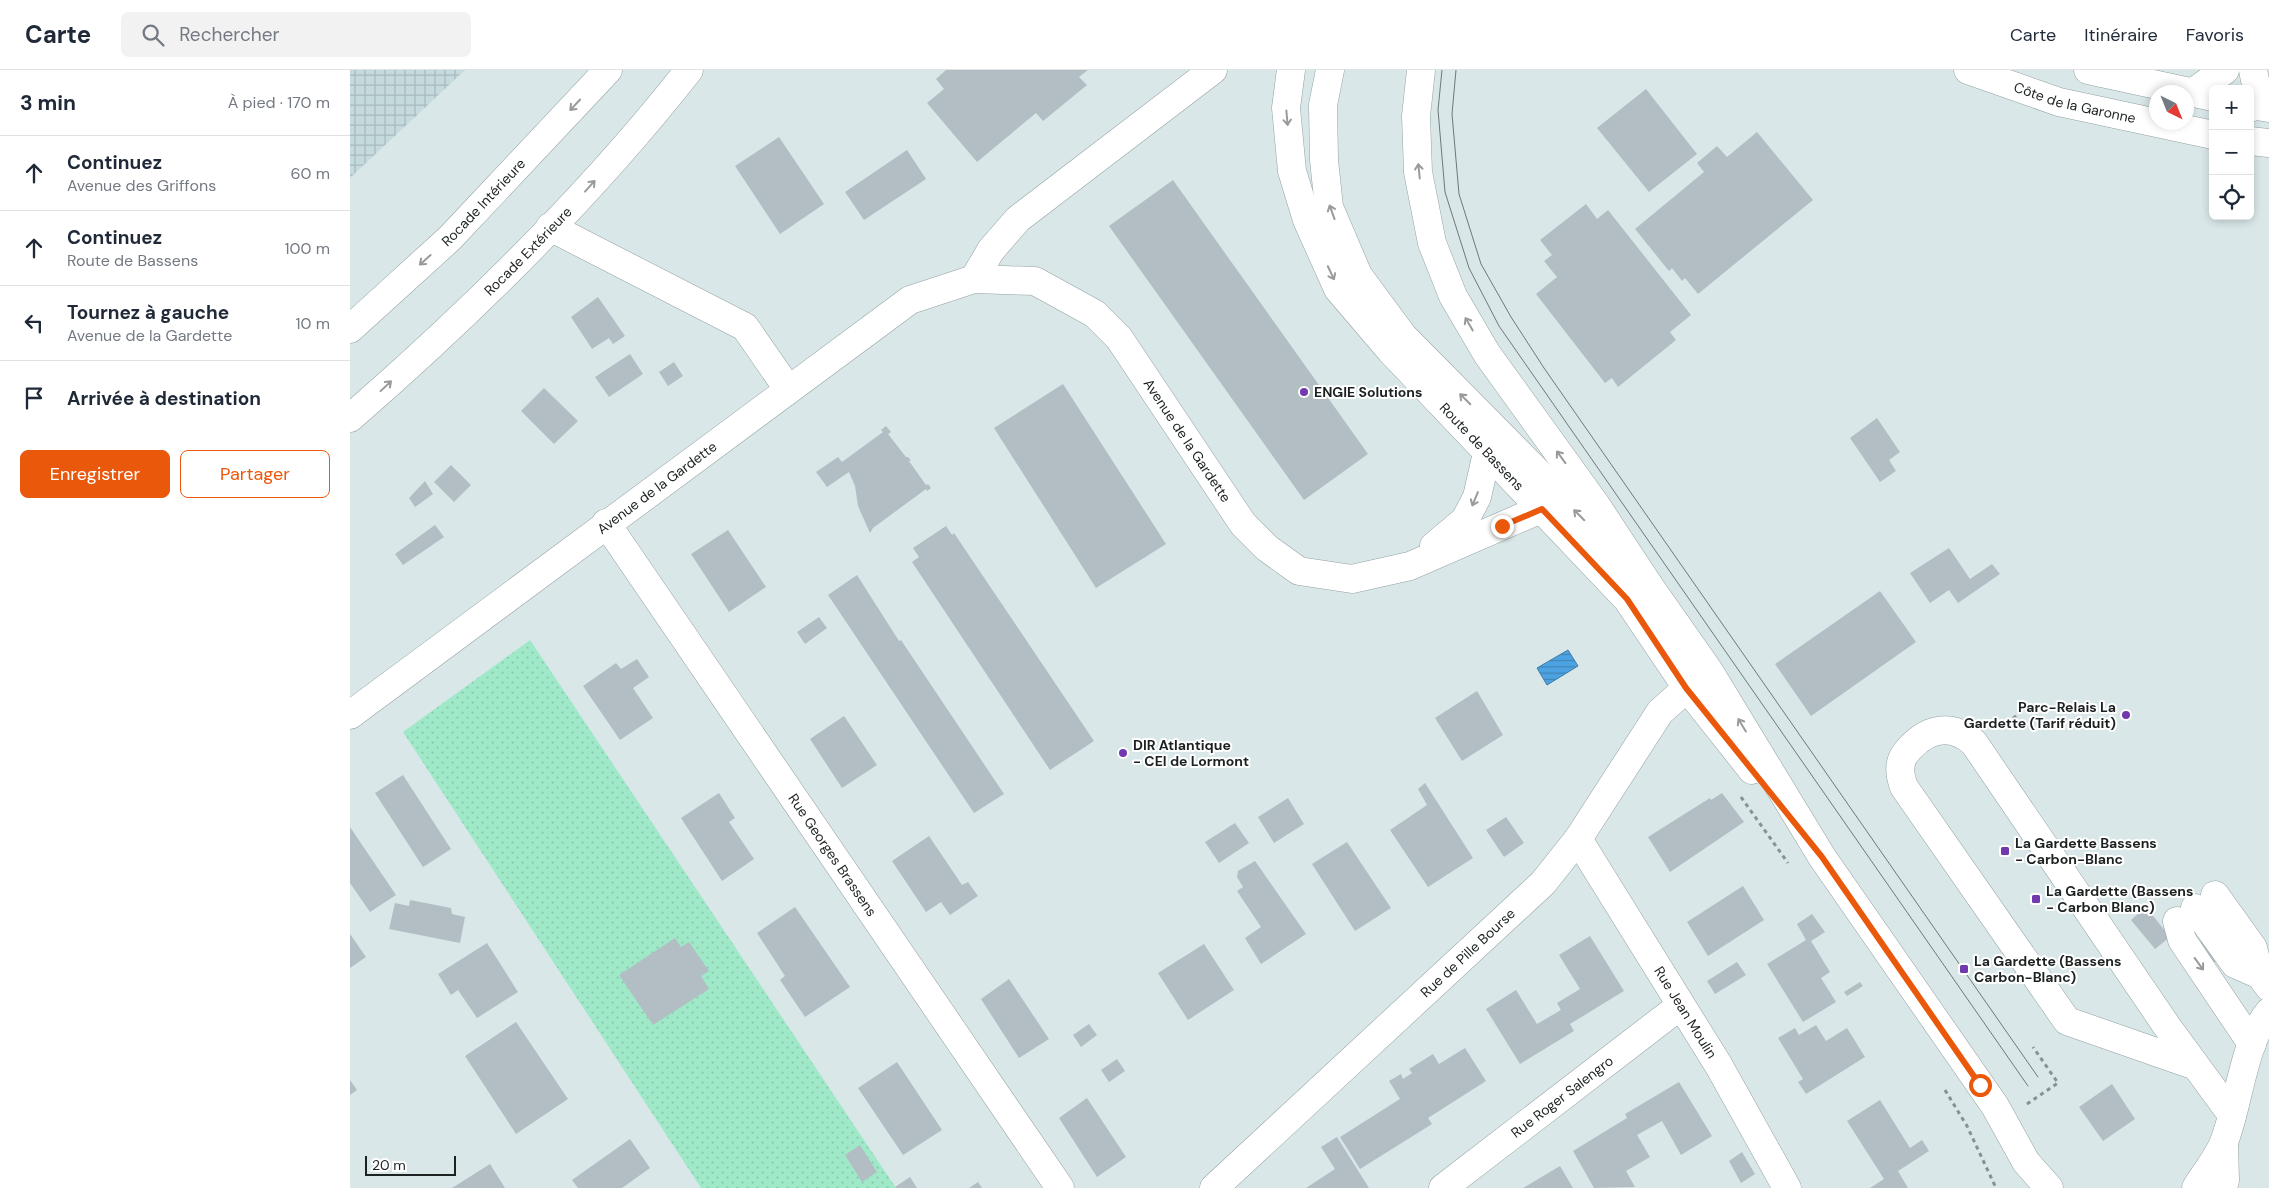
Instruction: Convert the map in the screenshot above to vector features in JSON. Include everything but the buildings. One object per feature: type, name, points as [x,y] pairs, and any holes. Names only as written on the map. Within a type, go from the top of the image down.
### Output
[{"type":"main road","name":"Rocade Intérieure","points":[[350,328],[450,238],[608,70]]},
{"type":"main road","name":"Rocade Extérieure","points":[[350,418],[497,282],[656,111],[689,70]]},
{"type":"main road","points":[[974,279],[991,250],[1018,220],[1213,70]]},
{"type":"main road","name":"Route de Bassens","points":[[1291,70],[1286,108],[1292,171],[1307,220],[1338,288],[1390,350],[1627,599],[1686,688],[1822,857]]},
{"type":"main road","points":[[1330,70],[1323,106],[1324,160],[1329,207],[1358,275],[1403,336],[1648,584]]},
{"type":"main road","points":[[1421,70],[1416,116],[1418,172],[1432,243],[1453,296],[1487,354],[1596,505],[1648,584],[1710,671],[1822,857],[1995,1106],[2026,1162],[2049,1188]]},
{"type":"main road","name":"Côte de la Garonne","points":[[1968,70],[2059,102],[2209,134]]},
{"type":"main road","points":[[2088,70],[2202,95],[2225,70]]},
{"type":"main road","points":[[2254,70],[2257,90],[2256,107]]},
{"type":"main road","points":[[2254,141],[2269,143]]},
{"type":"main road","points":[[550,227],[744,328],[788,389]]},
{"type":"main road","name":"Avenue de la Gardette","points":[[350,714],[910,300],[974,279],[1035,281],[1095,314],[1119,338],[1243,524],[1267,548],[1299,571],[1352,579],[1410,566],[1542,509]]},
{"type":"main road","name":"Avenue de la Gardette","points":[[1410,566],[1465,520],[1477,497],[1488,452]]},
{"type":"main road","name":"Rue Georges Brassens","points":[[606,523],[1060,1188]]},
{"type":"main road","name":"Rue de Pille Bourse","points":[[1214,1188],[1543,883],[1578,839],[1660,712],[1686,688]]},
{"type":"main road","points":[[2196,1066],[2067,1021],[1904,787],[1900,775],[1901,762],[1906,751],[1925,735],[1945,730],[1965,735],[1974,743],[2196,1066],[2232,1115]]},
{"type":"main road","name":"Rue Jean Moulin","points":[[1578,839],[1718,1066],[1787,1188]]},
{"type":"main road","points":[[2223,1188],[2225,1180],[2224,1144],[2232,1115],[2264,1025],[2182,940],[2196,908],[2235,964],[2265,981]]},
{"type":"main road","name":"Rue Roger Salengro","points":[[1443,1188],[1680,1006]]},
{"type":"main road","points":[[2196,1188],[2224,1144]]},
{"type":"main road","points":[[2026,1162],[2032,1188]]},
{"type":"path","points":[[1996,734],[2025,708]]},
{"type":"path","points":[[1739,795],[1791,866]]},
{"type":"path","points":[[2024,1106],[2058,1084],[2033,1047]]},
{"type":"path","points":[[1944,1088],[1967,1126],[1996,1188]]},
{"type":"shaded area","points":[[350,70],[465,70],[350,178]]},
{"type":"green space","points":[[530,640],[896,1188],[701,1188],[403,732]]},
{"type":"water","points":[[1568,650],[1578,666],[1547,685],[1537,668]]},
{"type":"tram line","points":[[1442,70],[1438,110],[1445,192],[1469,268],[1499,326],[2028,1086]]},
{"type":"tram line","points":[[1456,70],[1452,114],[1459,194],[1481,264],[1511,317],[1544,368],[2038,1077]]},
{"type":"place","name":"ENGIE Solutions","points":[[1304,392]]},
{"type":"place","name":"Parc-Relais La Gardette (Tarif réduit)","points":[[2126,715]]},
{"type":"place","name":"DIR Atlantique - CEI de Lormont","points":[[1123,753]]},
{"type":"place","name":"La Gardette Bassens - Carbon-Blanc","points":[[2005,851]]},
{"type":"place","name":"La Gardette (Bassens - Carbon Blanc)","points":[[2036,899]]},
{"type":"place","name":"La Gardette (Bassens Carbon-Blanc)","points":[[1964,969]]},
{"type":"route","points":[[1502,526],[1542,509],[1627,599],[1686,688],[1822,857],[1980,1085]]}]
